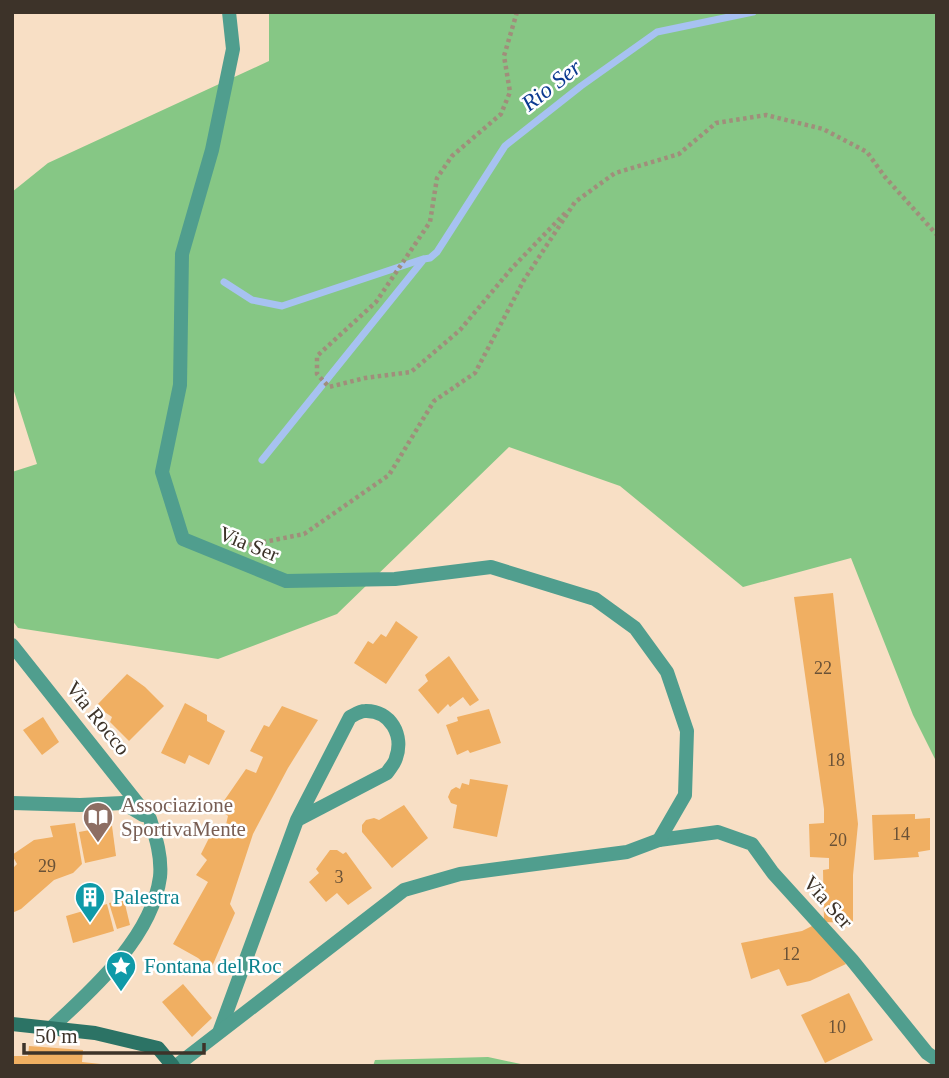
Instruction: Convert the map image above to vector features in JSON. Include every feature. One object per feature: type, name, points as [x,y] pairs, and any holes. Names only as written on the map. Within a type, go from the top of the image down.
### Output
[{"type":"street","name":"Via Ser","points":[[229,12],[233,49],[212,150],[182,254],[180,385],[162,472],[183,540],[286,581],[395,579],[491,567],[595,599],[635,628],[667,672],[687,731],[685,795],[659,840]]},
{"type":"street","name":"Via Rocco","points":[[12,645],[150,819],[159,847],[160,876],[152,909],[107,976],[51,1028]]},
{"type":"street","points":[[219,1031],[297,820],[350,718],[364,711],[381,714],[395,725],[398,739],[396,758],[387,773],[297,820]]},
{"type":"street","points":[[12,803],[124,803],[150,819]]},
{"type":"street","name":"Via Ser","points":[[175,1066],[404,890],[460,874],[627,852],[659,840],[718,832],[752,844],[774,873],[852,960],[927,1053],[937,1059]]},
{"type":"street","points":[[12,1024],[95,1033],[158,1048],[175,1066]]},
{"type":"path","points":[[517,12],[504,57],[510,92],[501,114],[452,156],[437,178],[430,222],[376,302],[317,356],[317,374],[329,387],[365,378],[411,372],[460,330],[512,268],[575,202],[615,173],[679,154],[716,123],[766,115],[823,129],[867,152],[885,177],[937,235]]},
{"type":"path","points":[[238,544],[252,545],[304,534],[389,475],[434,401],[475,373],[524,280],[575,202]]},
{"type":"green space","points":[[269,12],[937,12],[937,763],[913,715],[851,558],[743,587],[620,486],[509,447],[337,614],[218,659],[18,628],[12,620],[12,472],[37,464],[12,385],[12,192],[48,163],[269,61]]},
{"type":"green space","points":[[488,1057],[530,1066],[373,1066],[375,1060]]},
{"type":"building","points":[[833,593],[858,824],[853,875],[853,923],[824,922],[823,870],[829,869],[829,858],[810,857],[809,824],[824,823],[824,809],[794,597]]},
{"type":"building","points":[[396,621],[418,637],[386,684],[354,663],[368,641],[373,644],[381,634],[386,637]]},
{"type":"building","points":[[449,656],[479,700],[470,706],[463,697],[450,707],[448,704],[438,714],[418,690],[428,681],[425,675]]},
{"type":"building","points":[[127,674],[164,706],[129,741],[110,722],[112,717],[96,706]]},
{"type":"building","points":[[185,703],[207,715],[207,721],[225,731],[209,765],[189,755],[185,764],[161,753]]},
{"type":"building","points":[[282,706],[318,720],[288,768],[253,834],[230,904],[235,913],[211,969],[173,944],[208,882],[196,875],[207,860],[201,854],[213,830],[224,833],[228,816],[219,808],[246,769],[256,773],[263,757],[250,751],[264,725],[269,727]]},
{"type":"building","points":[[489,709],[501,743],[457,755],[446,725],[458,721],[457,717]]},
{"type":"building","points":[[43,717],[59,742],[42,755],[23,730]]},
{"type":"building","points":[[470,779],[508,785],[497,837],[453,828],[457,805],[451,803],[448,797],[451,790],[456,787],[460,789],[462,783],[469,785]]},
{"type":"building","points":[[404,805],[428,838],[392,868],[362,832],[362,825],[366,820],[379,820]]},
{"type":"building","points":[[915,814],[915,819],[930,818],[930,850],[918,852],[919,857],[874,860],[872,815]]},
{"type":"building","points":[[75,823],[82,864],[73,873],[54,880],[21,909],[12,913],[12,869],[17,864],[12,855],[34,840],[53,837],[50,826]]},
{"type":"building","name":"Associazione SportivaMente","points":[[112,826],[116,856],[85,863],[79,832]]},
{"type":"building","points":[[330,850],[343,854],[346,852],[372,888],[348,905],[337,893],[326,902],[309,882],[319,873],[316,869]]},
{"type":"building","points":[[124,900],[130,925],[117,929],[109,903]]},
{"type":"building","name":"Palestra","points":[[107,904],[114,931],[73,943],[66,916]]},
{"type":"building","points":[[814,925],[846,964],[810,981],[787,986],[779,969],[751,979],[741,943],[802,931]]},
{"type":"building","points":[[183,984],[212,1018],[192,1037],[162,1002]]},
{"type":"building","points":[[849,993],[873,1040],[825,1063],[801,1015]]},
{"type":"building","points":[[29,1046],[83,1050],[82,1062],[101,1066],[12,1066],[12,1056],[28,1056]]},
{"type":"waterway","name":"Rio Ser","points":[[262,460],[424,259],[437,252],[505,146],[581,86],[657,32],[753,12]]},
{"type":"waterway","name":"Rio Ser","points":[[224,282],[252,300],[282,306],[423,259]]},
{"type":"place","name":"Associazione SportivaMente","points":[[98,844]]},
{"type":"place","name":"Palestra","points":[[90,924]]},
{"type":"place","name":"Fontana del Roc","points":[[121,993]]}]
